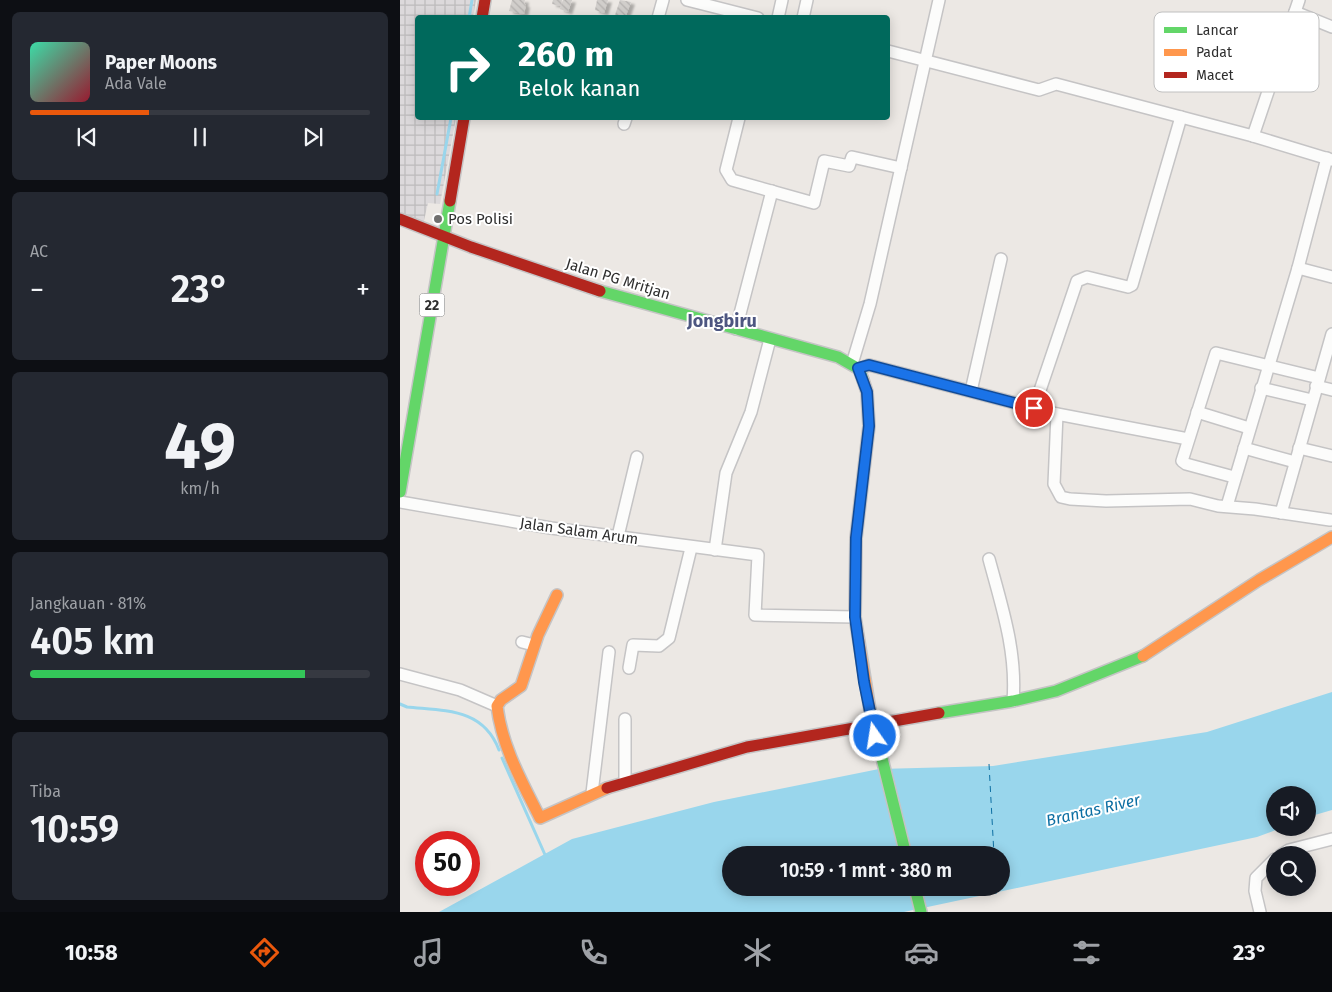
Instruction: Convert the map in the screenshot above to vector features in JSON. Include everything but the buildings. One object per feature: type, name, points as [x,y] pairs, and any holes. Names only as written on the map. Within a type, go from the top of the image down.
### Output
[{"type":"main road","points":[[482,15],[485,0]]},
{"type":"main road","name":"22","points":[[400,492],[464,120]]},
{"type":"main road","name":"Jalan PG Mritjan","points":[[400,220],[444,235],[471,247],[606,293],[838,357],[856,366]]},
{"type":"main road","points":[[856,366],[867,392],[869,426],[856,538],[855,617],[872,723],[904,846]]},
{"type":"main road","points":[[557,595],[534,645],[521,686],[501,700],[496,706],[499,727],[505,743],[540,818],[592,793],[625,781],[747,747],[872,723],[1013,701],[1056,691],[1136,660],[1259,580],[1332,537]]},
{"type":"main road","points":[[916,896],[921,912]]},
{"type":"street","points":[[659,15],[663,0]]},
{"type":"street","points":[[687,0],[746,15]]},
{"type":"street","points":[[779,15],[782,0]]},
{"type":"street","points":[[804,15],[807,0]]},
{"type":"street","points":[[939,0],[856,366],[869,365],[971,390],[1057,414],[1188,439]]},
{"type":"street","points":[[1295,12],[1299,0]]},
{"type":"street","points":[[1319,22],[1332,27]]},
{"type":"street","points":[[890,51],[1039,90],[1056,84],[1253,136],[1329,159],[1227,506]]},
{"type":"street","points":[[1253,136],[1268,92]]},
{"type":"street","points":[[1034,408],[1077,281],[1087,277],[1128,287],[1132,285],[1181,117]]},
{"type":"street","points":[[738,120],[726,170],[727,176],[732,180],[814,203],[824,161],[849,166],[852,156],[901,168]]},
{"type":"street","points":[[736,329],[772,191]]},
{"type":"street","points":[[971,390],[1001,259]]},
{"type":"street","points":[[1298,268],[1332,277]]},
{"type":"street","points":[[1281,513],[1332,334]]},
{"type":"street","points":[[715,550],[726,473],[751,412],[770,339]]},
{"type":"street","points":[[1234,477],[1186,464],[1182,458],[1216,353],[1268,366],[1317,382],[1332,390]]},
{"type":"street","points":[[1261,388],[1312,400]]},
{"type":"street","points":[[1197,412],[1249,428]]},
{"type":"street","points":[[1057,414],[1054,484],[1061,497],[1070,500],[1106,501],[1190,499],[1218,506],[1331,519]]},
{"type":"street","points":[[1244,448],[1295,462]]},
{"type":"street","points":[[1299,448],[1332,456]]},
{"type":"street","points":[[618,536],[637,457]]},
{"type":"street","name":"Jalan Salam Arum","points":[[400,502],[551,528],[618,536],[691,548],[758,555],[755,615],[855,617]]},
{"type":"street","points":[[629,668],[633,645],[659,646],[669,638],[691,548]]},
{"type":"street","points":[[990,559],[1011,639],[1014,664],[1013,701]]},
{"type":"street","points":[[522,642],[534,645]]},
{"type":"street","points":[[592,793],[609,652]]},
{"type":"street","points":[[400,674],[460,690],[496,706]]},
{"type":"street","points":[[625,719],[625,781]]},
{"type":"street","points":[[1305,846],[1332,839]]},
{"type":"street","points":[[1260,912],[1255,891],[1256,878],[1266,868]]},
{"type":"shaded area","points":[[400,0],[476,0],[473,15],[415,15],[415,120],[456,120],[440,204],[428,203],[423,225],[400,217]]},
{"type":"water","name":"Brantas River","points":[[1332,692],[1332,810],[1316,815],[1316,786],[1266,786],[1266,834],[1257,837],[1010,889],[1010,846],[722,846],[722,896],[979,896],[904,912],[439,912],[468,896],[480,896],[480,889],[572,839],[714,802],[879,769],[993,766],[1207,732]]},
{"type":"waterway","points":[[470,15],[472,0]]},
{"type":"waterway","points":[[437,194],[451,120]]},
{"type":"waterway","points":[[400,704],[407,707],[449,711],[473,719],[492,736],[499,750]]},
{"type":"waterway","points":[[502,758],[546,857]]},
{"type":"ferry route","points":[[989,764],[994,846]]},
{"type":"traffic: fast","points":[[400,492],[450,201]]},
{"type":"traffic: fast","points":[[600,291],[838,357],[859,369],[863,380]]},
{"type":"traffic: fast","points":[[939,713],[1013,701],[1056,691],[1143,656]]},
{"type":"traffic: fast","points":[[870,710],[904,846]]},
{"type":"traffic: fast","points":[[917,896],[921,912]]},
{"type":"traffic: slow","points":[[863,380],[867,392],[869,426],[856,538],[855,617],[870,710]]},
{"type":"traffic: slow","points":[[1143,656],[1259,580],[1332,537]]},
{"type":"traffic: slow","points":[[557,595],[538,635],[521,686],[501,700],[497,706],[503,736],[526,791],[540,818],[607,788]]},
{"type":"traffic: jam","points":[[482,15],[485,0]]},
{"type":"traffic: jam","points":[[450,201],[464,120]]},
{"type":"traffic: jam","points":[[400,219],[471,247],[600,291]]},
{"type":"traffic: jam","points":[[607,788],[747,747],[939,713]]},
{"type":"place","name":"Pos Polisi","points":[[438,219]]},
{"type":"district","name":"Jongbiru","points":[[722,321]]},
{"type":"route","points":[[875,736],[864,682],[855,617],[856,538],[869,426],[867,392],[863,377],[858,368],[869,365],[971,390],[1034,408]]}]
